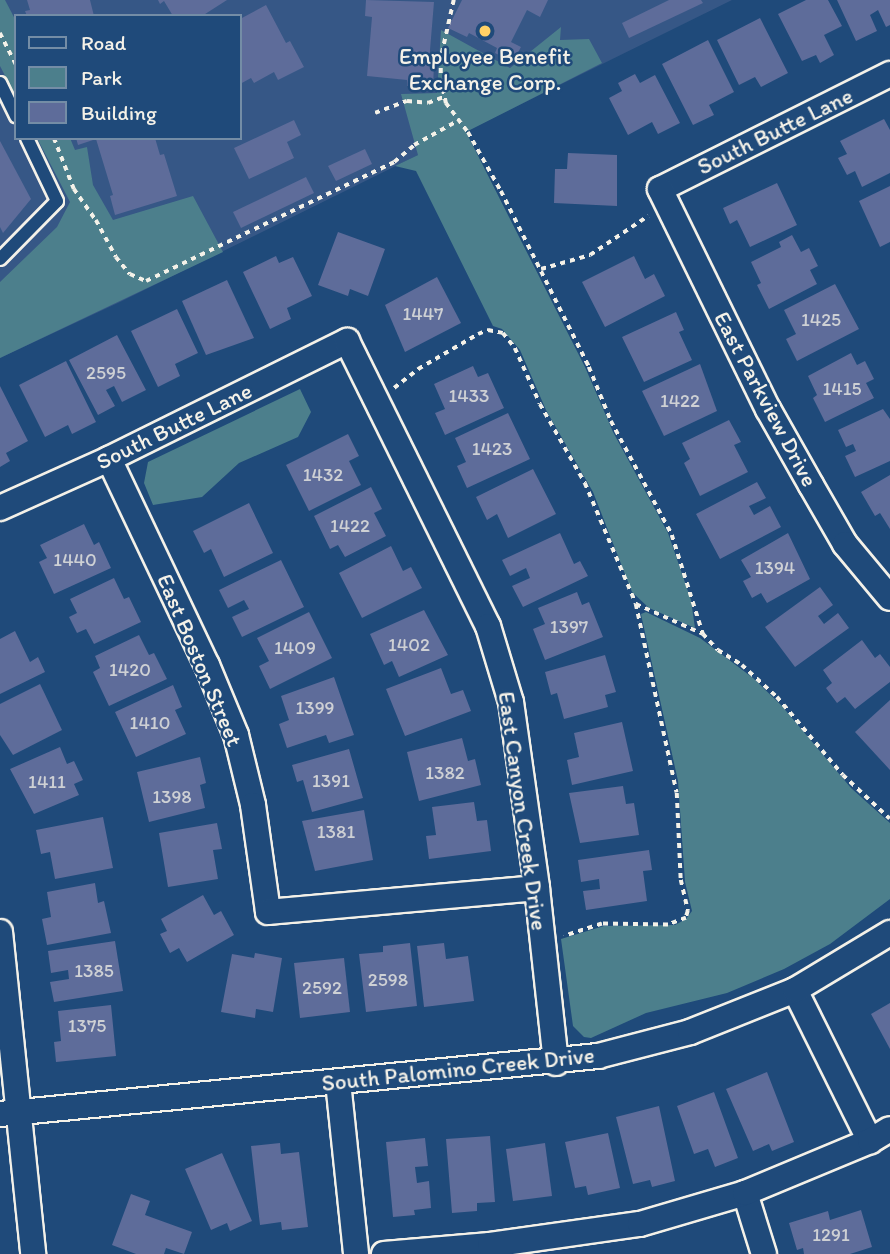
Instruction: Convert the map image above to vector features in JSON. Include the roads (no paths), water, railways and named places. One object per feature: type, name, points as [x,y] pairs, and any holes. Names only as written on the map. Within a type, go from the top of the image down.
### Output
[{"type":"street","name":"South Butte Lane","points":[[660,188],[890,74]]},
{"type":"street","name":"East Parkview Drive","points":[[660,188],[768,409],[845,544],[890,598]]},
{"type":"street","name":"South Butte Lane","points":[[0,508],[109,459],[347,341]]},
{"type":"street","name":"East Canyon Creek Drive","points":[[347,341],[488,626],[511,702],[537,888],[556,1063]]},
{"type":"street","name":"East Boston Street","points":[[109,459],[207,666],[236,735],[253,805],[268,912],[537,888]]},
{"type":"street","points":[[0,932],[8,1113],[33,1254]]},
{"type":"street","name":"South Palomino Creek Drive","points":[[8,1113],[556,1063],[598,1056],[690,1032],[795,990],[890,933]]},
{"type":"street","points":[[384,1254],[490,1250],[640,1224],[745,1193],[880,1135],[795,990]]},
{"type":"street","points":[[338,1082],[356,1254]]},
{"type":"street","points":[[745,1193],[764,1254]]},
{"type":"lane","points":[[0,83],[14,112]]},
{"type":"lane","points":[[0,259],[57,201],[27,140]]},
{"type":"place","name":"Employee Benefit Exchange Corp.","points":[[485,31]]}]
